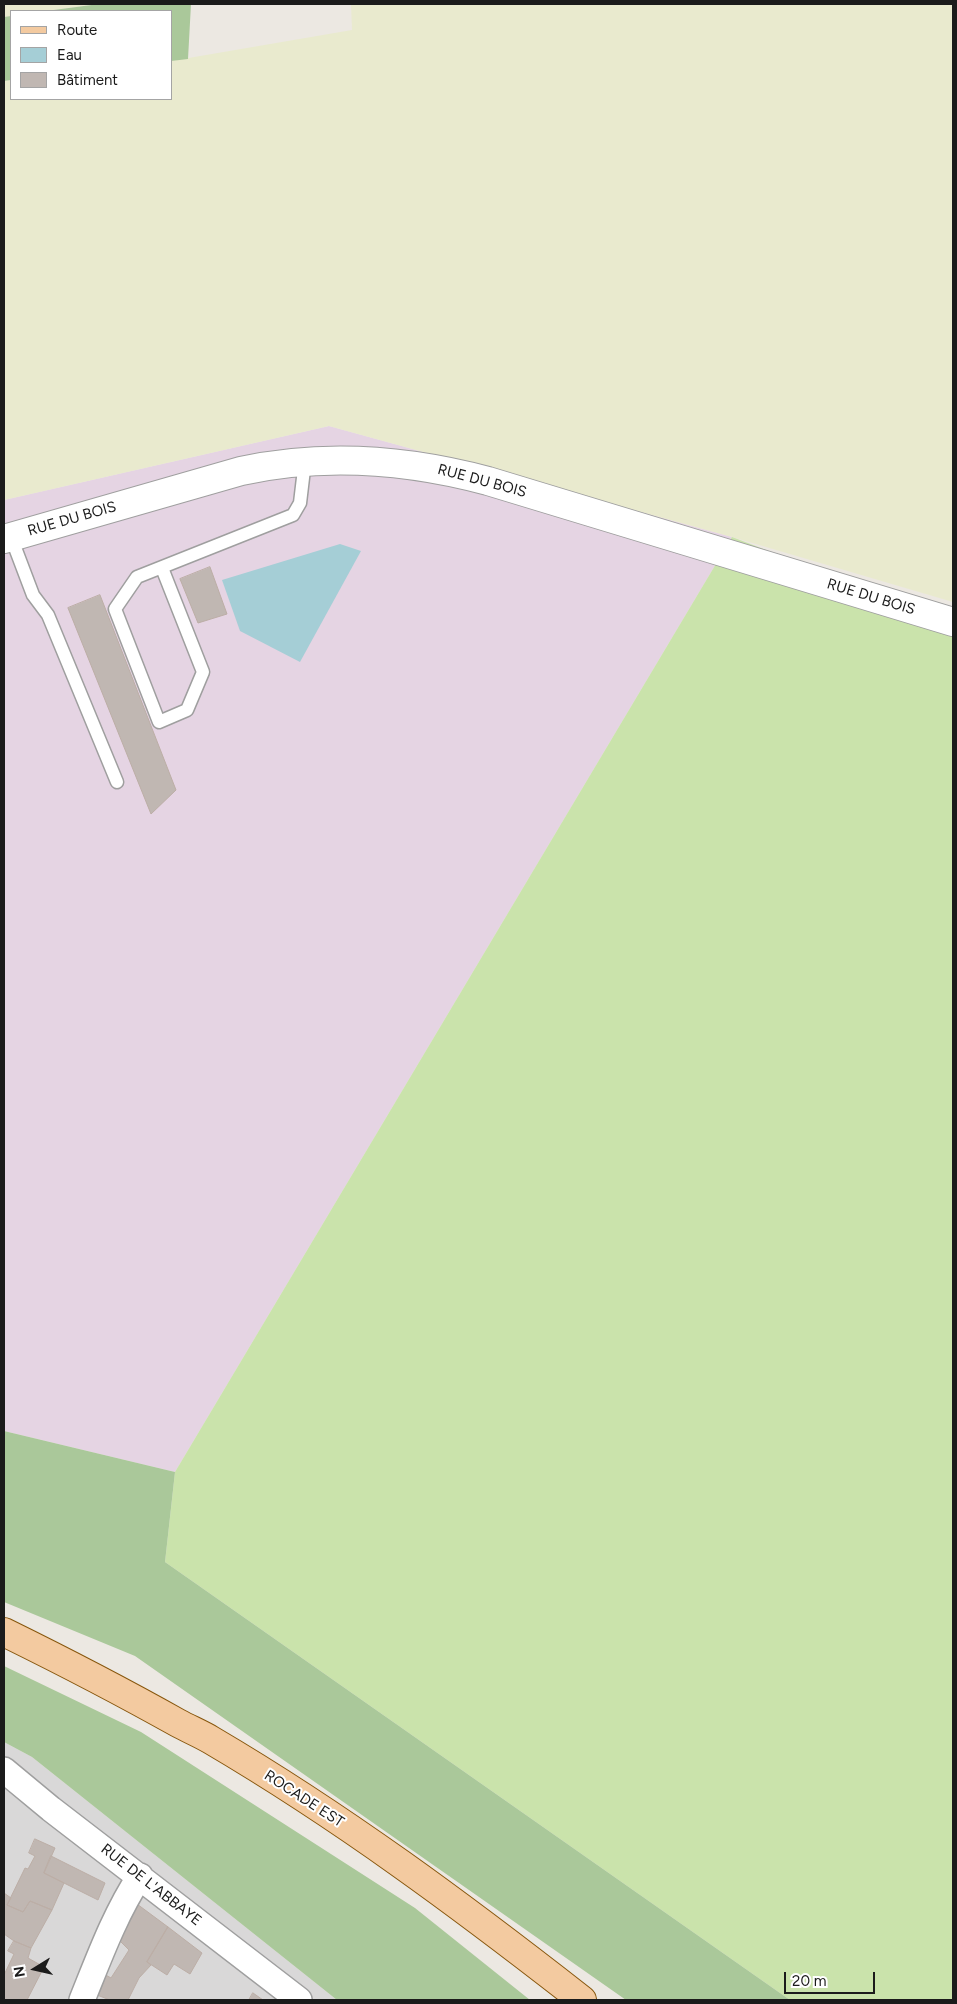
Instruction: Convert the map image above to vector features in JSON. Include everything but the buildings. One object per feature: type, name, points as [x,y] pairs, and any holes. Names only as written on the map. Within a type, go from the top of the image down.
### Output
[{"type":"main road","name":"ROCADE EST","points":[[4,1632],[75,1667],[210,1740],[283,1785],[401,1863],[496,1933],[582,2000]]},
{"type":"street","name":"RUE DU BOIS","points":[[7,538],[241,471],[305,461],[359,459],[383,461],[464,474],[953,622]]},
{"type":"street","name":"RUE DE L'ABBAYE","points":[[4,1770],[298,2000]]},
{"type":"street","points":[[82,2000],[126,1896],[140,1876]]},
{"type":"lane","points":[[162,568],[203,672],[187,710],[159,722],[115,609],[137,577],[293,516],[300,503],[305,461]]},
{"type":"lane","points":[[7,538],[34,595],[48,615],[117,782]]},
{"type":"shaded area","points":[[329,426],[732,537],[175,1472],[4,1431],[4,500]]},
{"type":"shaded area","points":[[4,1742],[32,1757],[337,2000],[4,2000]]},
{"type":"green space","points":[[4,4],[99,4],[54,10],[10,10],[10,16],[4,17]]},
{"type":"green space","points":[[99,4],[191,4],[188,59],[172,61],[172,10],[54,10]]},
{"type":"green space","points":[[351,4],[953,4],[953,602],[732,537],[329,426],[4,500],[4,81],[10,80],[10,100],[172,100],[172,61],[352,30]]},
{"type":"green space","points":[[10,16],[10,80],[4,81],[4,17]]},
{"type":"green space","points":[[732,537],[953,621],[953,2000],[790,2000],[165,1562],[175,1472]]},
{"type":"green space","points":[[4,1431],[175,1472],[165,1562],[790,2000],[626,2000],[135,1656],[4,1602]]},
{"type":"green space","points":[[4,1666],[141,1732],[415,1908],[530,2000],[337,2000],[32,1757],[4,1742]]},
{"type":"water","points":[[340,544],[361,551],[300,662],[240,631],[222,580]]}]
